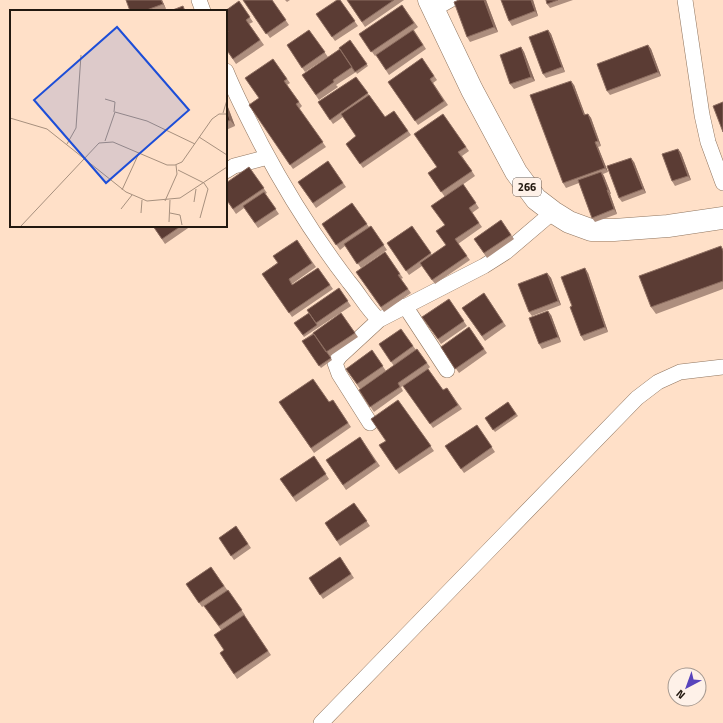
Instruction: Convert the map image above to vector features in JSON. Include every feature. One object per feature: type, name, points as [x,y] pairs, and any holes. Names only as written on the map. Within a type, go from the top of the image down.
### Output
[{"type":"main road","name":"266","points":[[438,3],[472,90],[516,172],[536,199],[553,212],[570,222],[591,230],[668,226],[723,218]]},
{"type":"street","points":[[199,0],[203,10]]},
{"type":"street","points":[[685,0],[702,115],[708,142],[723,183]]},
{"type":"street","points":[[227,73],[233,88],[283,184],[327,253],[367,307],[379,320]]},
{"type":"street","points":[[227,170],[234,166],[268,157]]},
{"type":"street","points":[[370,423],[339,374],[335,363],[340,356],[379,320],[484,266],[506,252],[553,212]]},
{"type":"street","points":[[405,306],[447,370]]},
{"type":"street","points":[[321,723],[637,398],[658,382],[680,372],[723,367]]},
{"type":"building","points":[[126,0],[161,0],[163,4],[147,10],[130,10]]},
{"type":"building","points":[[243,0],[272,0],[286,20],[266,34]]},
{"type":"building","points":[[337,0],[340,0],[355,21],[332,37],[316,14]]},
{"type":"building","points":[[347,0],[394,0],[362,22]]},
{"type":"building","points":[[459,0],[484,0],[494,27],[467,37],[454,2]]},
{"type":"building","points":[[501,0],[531,0],[535,11],[509,21]]},
{"type":"building","points":[[546,0],[558,0],[547,4]]},
{"type":"building","points":[[239,1],[250,17],[246,20],[260,40],[233,59],[227,50],[228,32],[226,10]]},
{"type":"building","points":[[402,5],[414,23],[371,52],[359,34]]},
{"type":"building","points":[[183,6],[185,10],[173,10]]},
{"type":"building","points":[[309,30],[325,52],[302,68],[287,45]]},
{"type":"building","points":[[413,30],[423,45],[386,70],[376,55]]},
{"type":"building","points":[[548,30],[562,67],[543,74],[529,37]]},
{"type":"building","points":[[350,40],[367,64],[355,72],[339,48]]},
{"type":"building","points":[[648,45],[658,72],[607,91],[597,64]]},
{"type":"building","points":[[521,47],[531,77],[510,84],[500,55]]},
{"type":"building","points":[[340,49],[352,67],[333,80],[334,82],[316,95],[302,75]]},
{"type":"building","points":[[422,58],[434,76],[430,79],[444,101],[415,121],[388,82]]},
{"type":"building","points":[[273,59],[287,79],[284,81],[299,102],[296,104],[323,142],[290,165],[249,105],[259,98],[245,78]]},
{"type":"building","points":[[356,77],[368,93],[330,120],[318,102]]},
{"type":"building","points":[[571,81],[584,115],[588,114],[598,141],[595,142],[605,168],[563,183],[530,95]]},
{"type":"building","points":[[369,95],[385,117],[394,111],[408,131],[360,164],[346,144],[356,136],[341,114]]},
{"type":"building","points":[[723,102],[723,132],[713,106]]},
{"type":"building","points":[[227,111],[230,120],[227,122]]},
{"type":"building","points":[[443,114],[466,147],[458,152],[472,171],[441,192],[428,173],[437,167],[414,134]]},
{"type":"building","points":[[678,149],[688,176],[672,181],[662,154]]},
{"type":"building","points":[[631,158],[643,189],[619,198],[607,166]]},
{"type":"building","points":[[328,161],[343,183],[313,203],[298,182]]},
{"type":"building","points":[[249,167],[264,188],[233,209],[227,200],[227,182]]},
{"type":"building","points":[[601,172],[614,209],[592,218],[578,180]]},
{"type":"building","points":[[463,184],[476,203],[469,208],[479,223],[455,239],[467,256],[432,280],[420,263],[446,245],[436,231],[445,225],[431,206]]},
{"type":"building","points":[[264,192],[276,209],[255,223],[243,206]]},
{"type":"building","points":[[352,203],[367,224],[336,245],[322,224]]},
{"type":"building","points":[[501,220],[511,235],[484,253],[474,239]]},
{"type":"building","points":[[371,226],[384,245],[357,264],[344,244]]},
{"type":"building","points":[[412,226],[431,253],[406,271],[387,243]]},
{"type":"building","points":[[154,227],[180,227],[162,239]]},
{"type":"building","points":[[297,240],[312,263],[289,279],[292,285],[318,268],[330,285],[289,313],[262,274],[278,263],[273,256]]},
{"type":"building","points":[[721,246],[723,251],[723,281],[651,307],[639,276]]},
{"type":"building","points":[[385,252],[408,289],[381,307],[356,272]]},
{"type":"building","points":[[585,268],[605,327],[581,336],[561,277]]},
{"type":"building","points":[[547,273],[558,301],[529,312],[518,284]]},
{"type":"building","points":[[339,288],[348,301],[316,323],[307,310]]},
{"type":"building","points":[[484,293],[503,322],[482,336],[462,308]]},
{"type":"building","points":[[449,299],[464,321],[438,339],[422,317]]},
{"type":"building","points":[[548,311],[558,337],[539,344],[529,318]]},
{"type":"building","points":[[309,313],[317,325],[303,335],[294,323]]},
{"type":"building","points":[[341,313],[355,333],[326,352],[313,333]]},
{"type":"building","points":[[469,327],[484,349],[455,369],[441,347]]},
{"type":"building","points":[[401,329],[413,346],[391,362],[379,344]]},
{"type":"building","points":[[314,334],[331,358],[319,366],[302,341]]},
{"type":"building","points":[[417,349],[427,363],[398,383],[400,387],[370,407],[359,390]]},
{"type":"building","points":[[372,350],[383,366],[357,384],[346,369]]},
{"type":"building","points":[[428,369],[443,390],[447,388],[458,405],[430,424],[403,386]]},
{"type":"building","points":[[313,379],[329,402],[333,400],[348,423],[311,448],[279,402]]},
{"type":"building","points":[[398,400],[431,446],[396,470],[379,445],[386,441],[371,419]]},
{"type":"building","points":[[508,402],[516,414],[493,430],[485,418]]},
{"type":"building","points":[[477,425],[492,447],[461,469],[445,446]]},
{"type":"building","points":[[360,437],[376,462],[343,485],[326,460]]},
{"type":"building","points":[[314,456],[326,474],[293,497],[280,479]]},
{"type":"building","points":[[354,503],[367,521],[337,541],[325,523]]},
{"type":"building","points":[[236,526],[248,544],[231,556],[219,538]]},
{"type":"building","points":[[340,557],[351,574],[320,595],[309,578]]},
{"type":"building","points":[[211,567],[224,586],[199,603],[186,584]]},
{"type":"building","points":[[228,590],[242,610],[219,626],[204,606]]},
{"type":"building","points":[[244,615],[268,651],[234,674],[220,653],[224,650],[214,635]]}]
